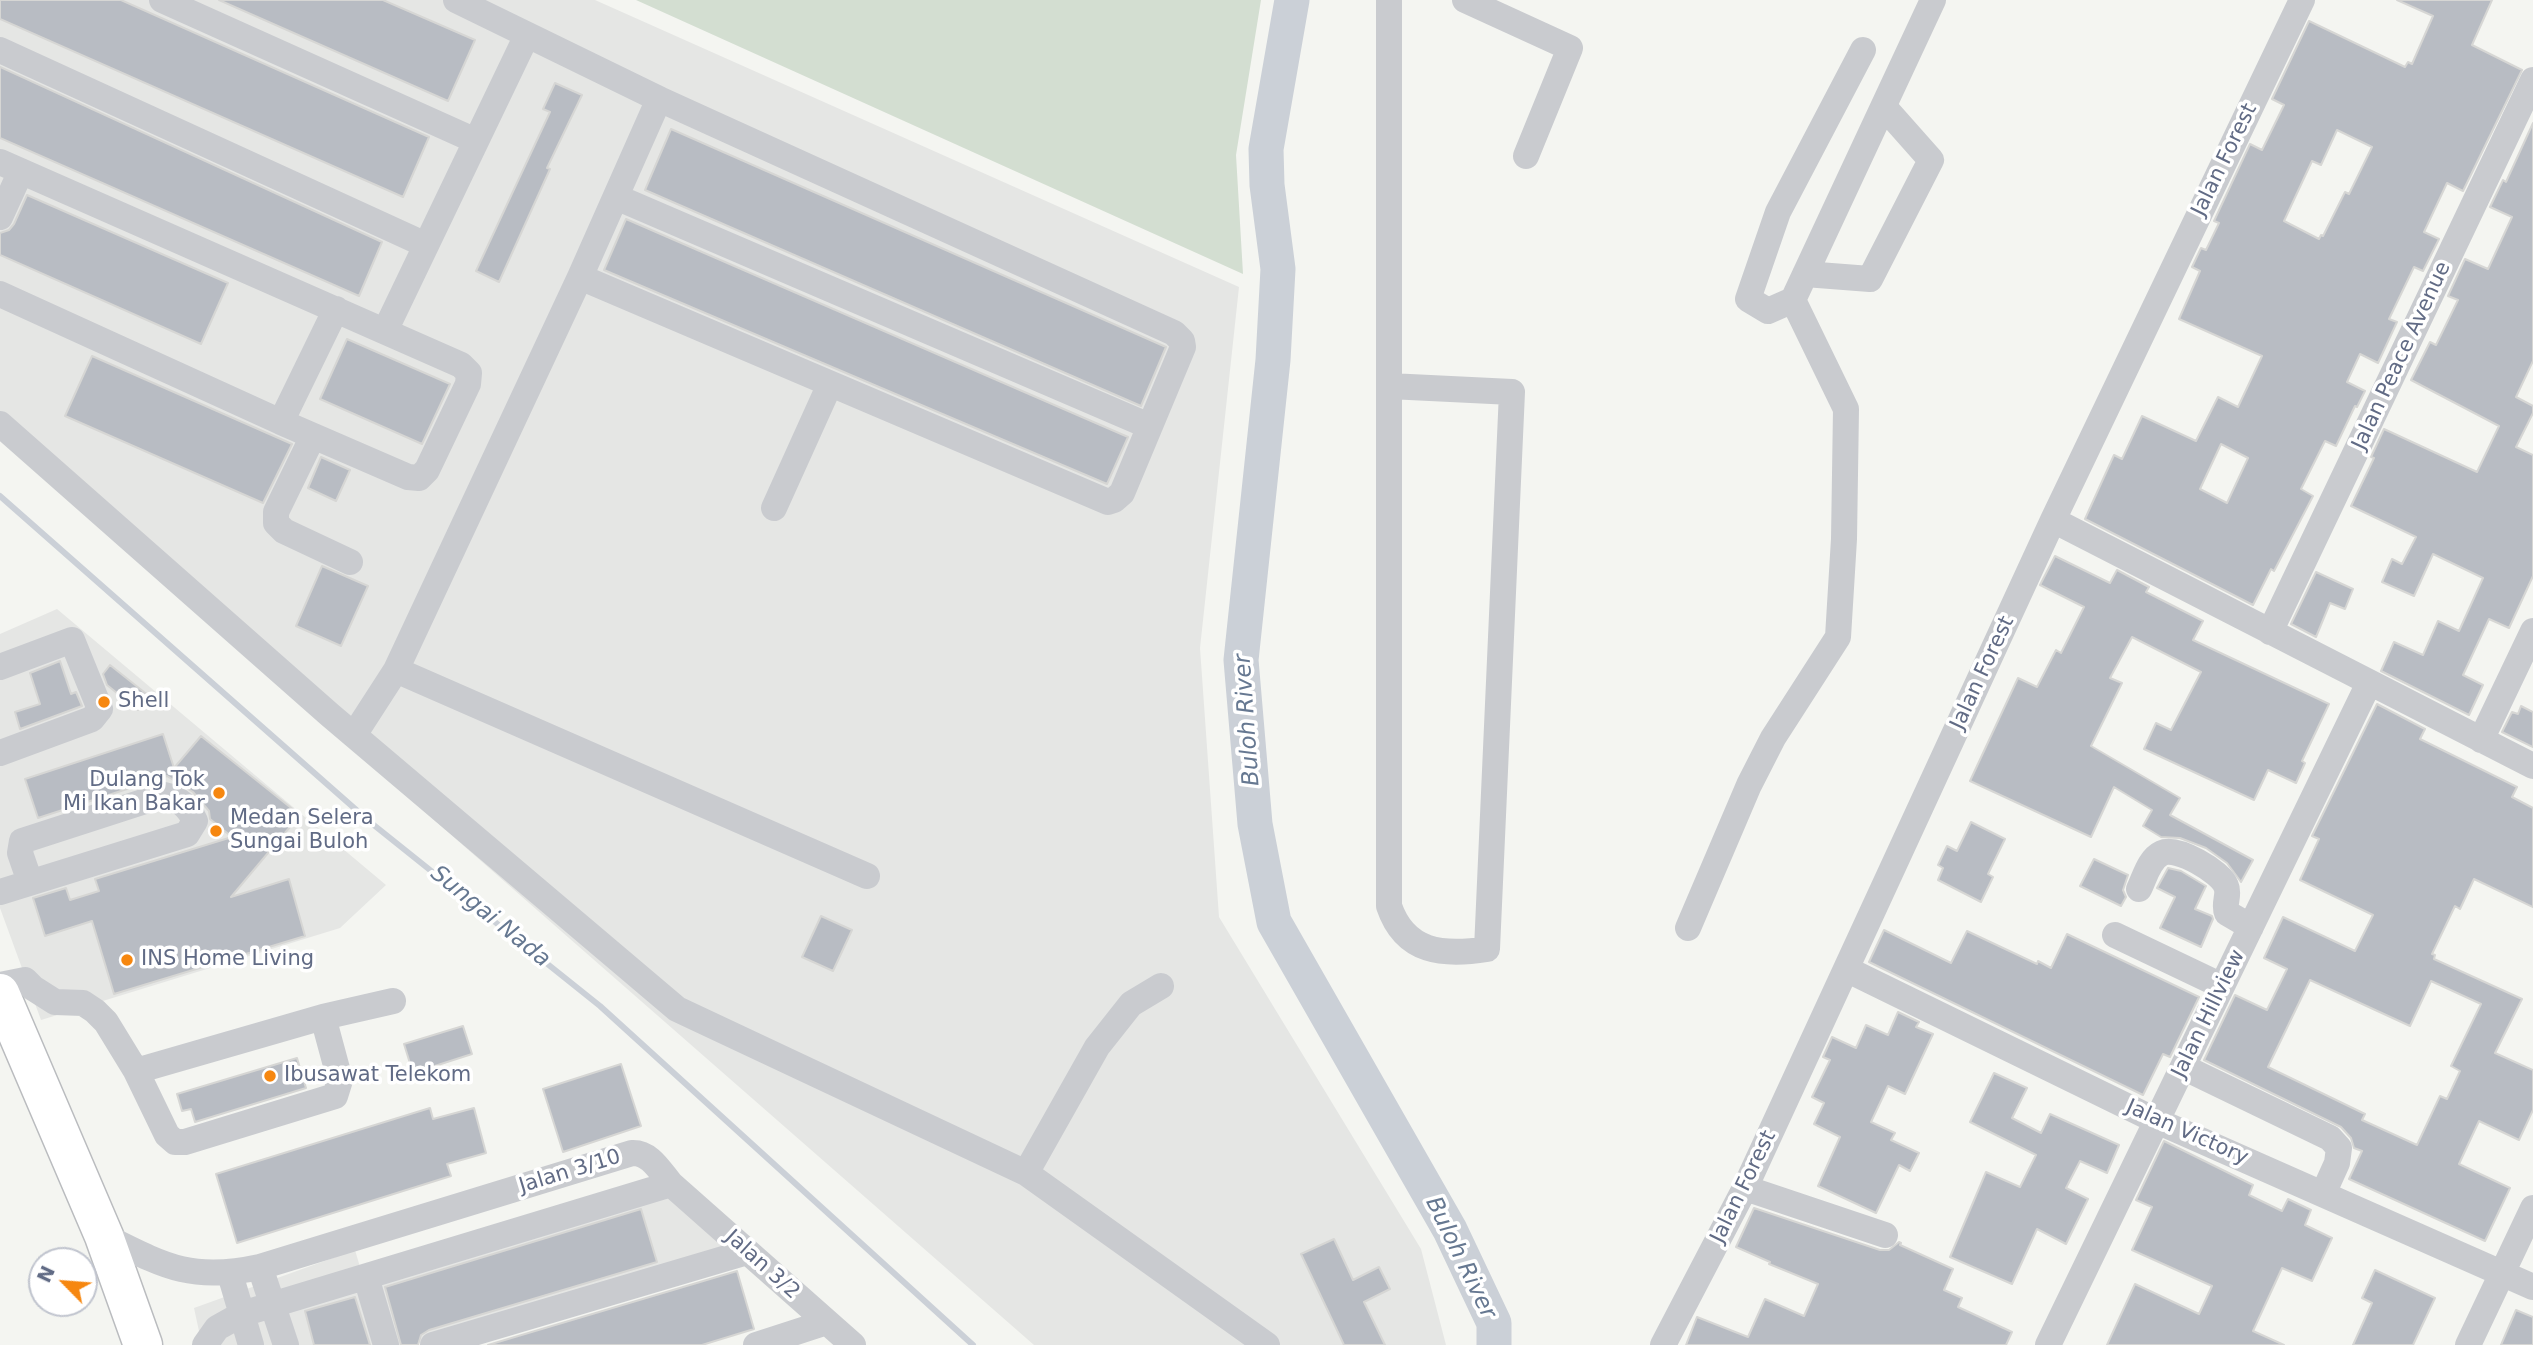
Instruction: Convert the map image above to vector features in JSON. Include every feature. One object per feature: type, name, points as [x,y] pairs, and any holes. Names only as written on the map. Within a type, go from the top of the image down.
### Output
[{"type":"highway","points":[[0,993],[104,1236],[143,1345]]},
{"type":"street","points":[[162,0],[476,141]]},
{"type":"street","points":[[456,0],[659,99],[1174,333],[1182,341],[1181,352],[1122,493],[1108,502],[580,277]]},
{"type":"street","points":[[1389,0],[1389,386],[1389,906],[1398,926],[1413,942],[1430,950],[1470,952],[1487,949],[1512,392],[1389,386]]},
{"type":"street","points":[[1465,0],[1570,48],[1526,156]]},
{"type":"street","points":[[1863,50],[1778,212],[1748,299],[1768,311],[1793,300],[1933,0]]},
{"type":"street","name":"Jalan Forest","points":[[1663,1345],[1745,1188],[2053,520],[2302,0]]},
{"type":"street","points":[[385,331],[527,35]]},
{"type":"street","points":[[0,50],[426,245]]},
{"type":"street","name":"Jalan Peace Avenue","points":[[2270,632],[2533,80]]},
{"type":"street","points":[[354,735],[396,670],[580,277],[659,99]]},
{"type":"street","points":[[1805,274],[1870,279],[1931,160],[1884,107]]},
{"type":"street","points":[[0,217],[10,166],[461,365],[469,373],[468,384],[427,470],[419,478],[408,477],[0,295]]},
{"type":"street","points":[[616,197],[1149,426]]},
{"type":"street","points":[[1688,929],[1749,785],[1767,750],[1838,637],[1844,539],[1846,409],[1793,300]]},
{"type":"street","points":[[281,422],[336,309]]},
{"type":"street","points":[[774,508],[830,384]]},
{"type":"street","points":[[0,424],[354,735],[677,1009],[1026,1173],[1267,1345]]},
{"type":"street","points":[[313,436],[276,512],[276,523],[284,531],[350,562]]},
{"type":"street","points":[[2053,520],[2533,766]]},
{"type":"street","points":[[2481,740],[2533,631]]},
{"type":"street","points":[[0,667],[72,640],[100,709],[92,719],[0,753]]},
{"type":"street","points":[[396,670],[867,876]]},
{"type":"street","name":"Jalan Hillview","points":[[2048,1345],[2370,683]]},
{"type":"street","points":[[0,892],[187,834],[195,821],[192,814],[176,798],[164,795],[22,841],[20,853],[30,882]]},
{"type":"street","points":[[2139,889],[2156,858],[2164,852],[2179,852],[2212,870],[2223,880],[2227,891],[2227,913],[2251,927]]},
{"type":"street","points":[[2115,935],[2222,986]]},
{"type":"street","name":"Jalan Victory","points":[[1846,969],[2157,1121],[2533,1287]]},
{"type":"street","points":[[0,985],[25,980],[33,989],[55,1002],[83,1003],[106,1022],[136,1071],[167,1135],[175,1142],[184,1142],[335,1096],[340,1080],[323,1017]]},
{"type":"street","points":[[1026,1173],[1097,1047],[1131,1004],[1161,986]]},
{"type":"street","points":[[136,1071],[323,1017],[393,1001]]},
{"type":"street","points":[[2183,1067],[2330,1138],[2339,1148],[2337,1163],[2323,1194]]},
{"type":"street","name":"Jalan 3/10","points":[[104,1236],[148,1258],[188,1273],[230,1273],[260,1267],[632,1153],[640,1153],[648,1158],[671,1184],[242,1314],[217,1328],[205,1345]]},
{"type":"street","name":"Jalan 3/2","points":[[671,1184],[853,1345]]},
{"type":"street","points":[[1745,1188],[1885,1235]]},
{"type":"street","points":[[2468,1345],[2533,1208]]},
{"type":"street","points":[[433,1345],[747,1252]]},
{"type":"street","points":[[260,1267],[286,1345]]},
{"type":"street","points":[[230,1273],[251,1345]]},
{"type":"street","points":[[366,1277],[386,1345]]},
{"type":"street","points":[[756,1345],[827,1322]]},
{"type":"shaded area","points":[[0,0],[595,0],[1239,287],[1200,648],[1219,917],[1421,1249],[1446,1345],[1034,1345],[0,440]]},
{"type":"shaded area","points":[[636,0],[1261,0],[1236,155],[1243,274]]},
{"type":"shaded area","points":[[57,609],[386,885],[340,928],[41,1020],[0,908],[0,634]]},
{"type":"shaded area","points":[[668,1192],[736,1250],[412,1345],[393,1345],[374,1285]]},
{"type":"shaded area","points":[[355,1250],[383,1345],[202,1345],[194,1308]]},
{"type":"building","points":[[0,0],[121,0],[429,137],[403,197],[0,19]]},
{"type":"building","points":[[219,0],[383,0],[475,40],[448,101]]},
{"type":"building","points":[[2397,0],[2492,0],[2472,45],[2522,70],[2463,191],[2447,183],[2424,232],[2439,239],[2423,271],[2414,267],[2389,319],[2397,322],[2378,363],[2360,354],[2347,382],[2365,391],[2336,446],[2325,441],[2301,489],[2313,496],[2253,605],[2085,519],[2114,455],[2122,459],[2142,416],[2196,441],[2218,397],[2238,407],[2262,356],[2179,319],[2200,271],[2192,267],[2201,248],[2206,250],[2219,223],[2214,221],[2250,144],[2262,150],[2284,105],[2272,99],[2309,21],[2405,67],[2408,62],[2412,64],[2433,16]],"holes":[[[2337,130],[2372,147],[2349,194],[2345,192],[2319,239],[2284,221],[2312,161],[2321,165]],[[2221,444],[2248,458],[2227,503],[2200,489]]]},
{"type":"building","points":[[0,67],[382,242],[359,296],[0,138]]},
{"type":"building","points":[[555,83],[582,95],[547,168],[550,169],[499,282],[476,271],[550,112],[543,109]]},
{"type":"building","points":[[2533,123],[2533,361],[2516,397],[2533,406],[2533,413],[2516,447],[2533,455],[2533,576],[2509,628],[2489,619],[2463,675],[2483,685],[2469,715],[2381,671],[2394,642],[2423,655],[2438,621],[2459,631],[2483,578],[2433,554],[2414,596],[2382,582],[2392,559],[2402,564],[2416,537],[2351,506],[2374,458],[2371,457],[2384,429],[2477,472],[2499,426],[2411,380],[2430,342],[2436,345],[2458,300],[2448,296],[2465,259],[2488,269],[2512,217],[2490,207],[2503,180],[2506,182]]},
{"type":"building","points":[[671,129],[1166,347],[1141,406],[645,190]]},
{"type":"building","points":[[27,195],[228,283],[201,344],[0,255],[0,233],[9,230],[14,224]]},
{"type":"building","points":[[626,219],[1128,437],[1107,484],[604,270]]},
{"type":"building","points":[[347,339],[450,384],[422,444],[320,399]]},
{"type":"building","points":[[92,356],[292,444],[263,503],[65,416]]},
{"type":"building","points":[[321,457],[350,470],[336,501],[308,488]]},
{"type":"building","points":[[2055,556],[2110,583],[2117,570],[2149,587],[2146,592],[2203,621],[2193,640],[2329,704],[2302,761],[2305,763],[2296,783],[2268,770],[2254,800],[2144,749],[2156,723],[2171,730],[2201,672],[2132,637],[2110,678],[2122,683],[2091,746],[2180,798],[2170,815],[2253,860],[2241,882],[2227,863],[2206,848],[2180,838],[2161,837],[2143,826],[2152,810],[2114,787],[2091,837],[1970,781],[2018,678],[2037,687],[2056,650],[2061,653],[2084,607],[2040,585]]},
{"type":"building","points":[[322,566],[368,586],[341,646],[296,626]]},
{"type":"building","points":[[2316,572],[2353,589],[2345,609],[2330,603],[2316,637],[2291,624]]},
{"type":"building","points":[[60,661],[71,694],[76,692],[82,706],[20,729],[15,712],[40,704],[30,673]]},
{"type":"building","points":[[110,665],[149,696],[138,710],[107,685],[103,674]]},
{"type":"building","points":[[2377,704],[2425,729],[2420,739],[2517,787],[2512,797],[2533,808],[2533,907],[2474,879],[2460,909],[2455,906],[2432,954],[2435,955],[2434,959],[2522,999],[2495,1053],[2533,1070],[2533,1110],[2519,1140],[2479,1121],[2459,1164],[2510,1188],[2485,1241],[2349,1179],[2362,1151],[2354,1148],[2351,1138],[2341,1127],[2204,1060],[2235,995],[2267,1010],[2287,969],[2264,958],[2283,917],[2355,951],[2373,915],[2300,880],[2319,839],[2312,836]],"holes":[[[2310,980],[2410,1026],[2431,981],[2481,1004],[2451,1066],[2460,1071],[2447,1099],[2440,1096],[2417,1145],[2362,1120],[2365,1114],[2268,1067]]]},
{"type":"building","points":[[2521,706],[2533,712],[2533,747],[2502,732],[2512,712],[2518,714]]},
{"type":"building","points":[[163,734],[174,768],[201,736],[300,815],[231,897],[289,879],[305,936],[114,994],[92,921],[45,936],[33,898],[66,888],[70,900],[99,891],[95,879],[232,837],[210,819],[209,811],[193,792],[167,776],[38,818],[25,779]]},
{"type":"building","points":[[1971,822],[2005,839],[1988,874],[1993,877],[1981,902],[1938,880],[1943,868],[1938,865],[1947,846],[1957,851]]},
{"type":"building","points":[[2094,859],[2128,875],[2123,890],[2126,897],[2121,906],[2080,886]]},
{"type":"building","points":[[2168,868],[2181,871],[2206,886],[2195,909],[2212,916],[2213,919],[2201,947],[2160,928],[2175,897],[2157,888]]},
{"type":"building","points":[[821,916],[852,930],[833,971],[802,957]]},
{"type":"building","points":[[1884,930],[1951,963],[1967,931],[2051,968],[2067,934],[2199,997],[2170,1057],[2163,1054],[2143,1095],[1869,962]]},
{"type":"building","points":[[1898,1012],[1919,1022],[1916,1027],[1933,1034],[1905,1094],[1888,1086],[1871,1122],[1895,1133],[1891,1140],[1919,1153],[1910,1171],[1899,1165],[1876,1213],[1818,1186],[1840,1137],[1814,1124],[1824,1103],[1812,1097],[1830,1060],[1823,1057],[1832,1037],[1856,1048],[1866,1025],[1888,1035]]},
{"type":"building","points":[[463,1026],[472,1054],[413,1073],[404,1044]]},
{"type":"building","name":"Ibusawat Telekom","points":[[297,1058],[306,1088],[195,1122],[191,1109],[182,1111],[177,1094]]},
{"type":"building","points":[[621,1064],[641,1126],[563,1152],[543,1089]]},
{"type":"building","points":[[1994,1073],[2027,1088],[2012,1118],[2041,1133],[2050,1114],[2119,1145],[2107,1173],[2080,1161],[2066,1188],[2088,1199],[2066,1244],[2037,1229],[2012,1284],[1950,1257],[1986,1172],[2020,1187],[2036,1155],[1970,1122]]},
{"type":"building","points":[[430,1108],[433,1119],[474,1108],[486,1153],[447,1164],[451,1176],[237,1243],[216,1174]]},
{"type":"building","points":[[2164,1141],[2253,1185],[2249,1195],[2282,1211],[2288,1199],[2311,1210],[2305,1225],[2332,1238],[2312,1281],[2282,1268],[2253,1331],[2284,1345],[2107,1345],[2135,1284],[2199,1314],[2212,1286],[2132,1250],[2152,1207],[2136,1200]]},
{"type":"building","points":[[1754,1208],[1880,1250],[1889,1250],[1899,1242],[1900,1245],[1953,1269],[1944,1290],[1962,1298],[1958,1307],[2012,1332],[2006,1345],[1686,1345],[1697,1317],[1748,1337],[1765,1299],[1804,1316],[1818,1284],[1736,1247]]},
{"type":"building","points":[[641,1209],[657,1262],[429,1330],[421,1335],[418,1345],[401,1345],[385,1287]]},
{"type":"building","points":[[1334,1239],[1353,1280],[1379,1267],[1390,1289],[1364,1302],[1385,1345],[1344,1345],[1301,1254]]},
{"type":"building","points":[[2375,1270],[2435,1298],[2413,1345],[2353,1345],[2372,1303],[2362,1298]]},
{"type":"building","points":[[737,1271],[754,1329],[702,1345],[488,1345]]},
{"type":"building","points":[[355,1297],[370,1345],[314,1345],[305,1311]]},
{"type":"building","points":[[2516,1310],[2533,1317],[2533,1345],[2501,1345]]},
{"type":"waterway","name":"Buloh River","points":[[1292,0],[1266,149],[1267,185],[1278,269],[1273,360],[1241,660],[1255,824],[1274,922],[1450,1230],[1494,1323],[1494,1345]]},
{"type":"waterway","name":"Sungai Nada","points":[[0,496],[370,822],[600,1006],[973,1345]]},
{"type":"place","name":"Shell","points":[[104,702]]},
{"type":"place","name":"Dulang Tok Mi Ikan Bakar","points":[[219,793]]},
{"type":"place","name":"Medan Selera Sungai Buloh","points":[[216,831]]},
{"type":"place","name":"INS Home Living","points":[[127,960]]},
{"type":"place","name":"Ibusawat Telekom","points":[[270,1076]]}]
